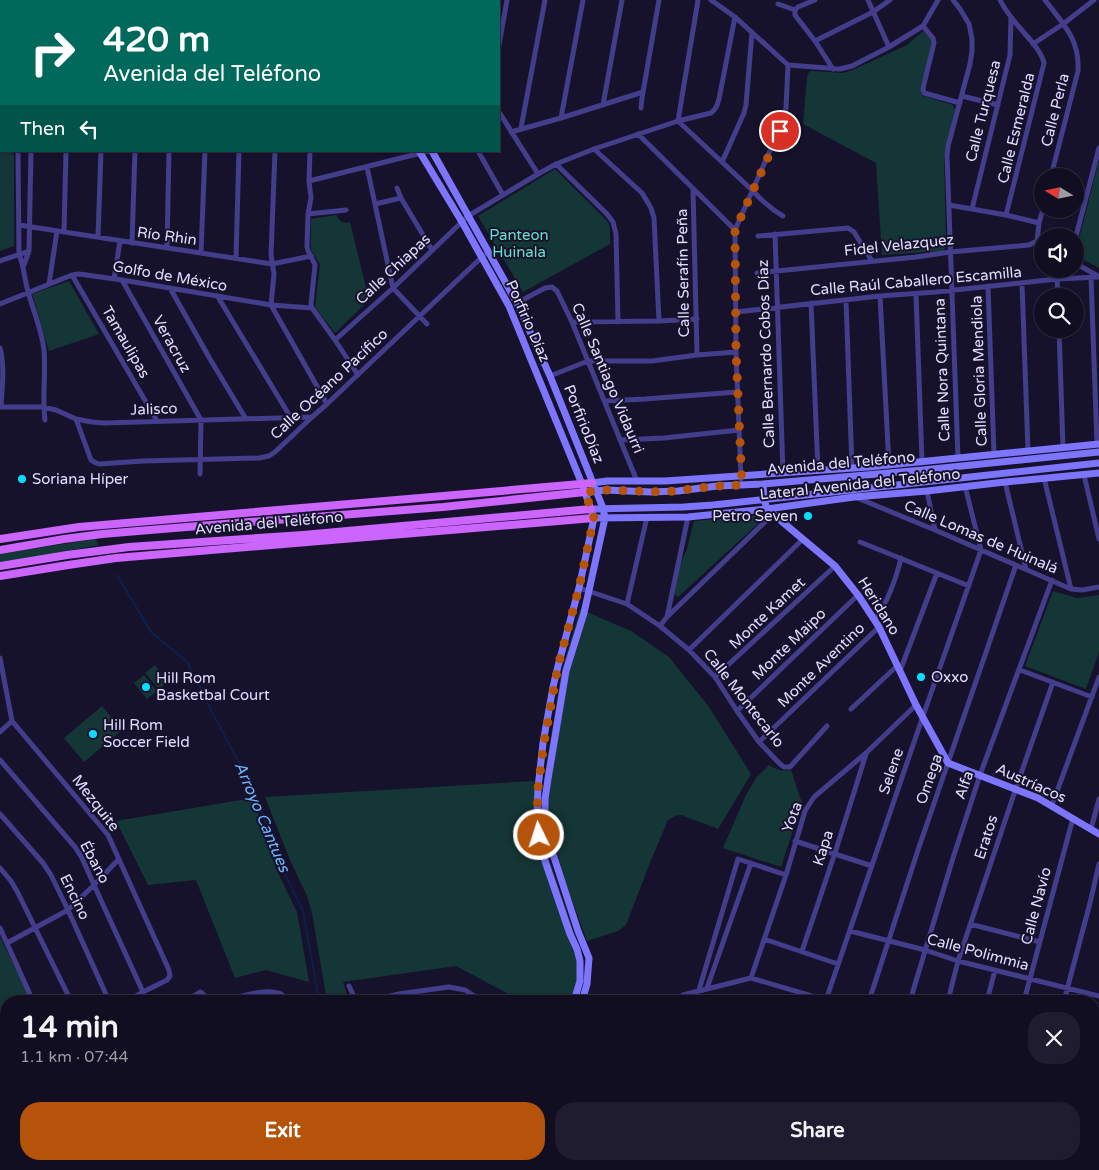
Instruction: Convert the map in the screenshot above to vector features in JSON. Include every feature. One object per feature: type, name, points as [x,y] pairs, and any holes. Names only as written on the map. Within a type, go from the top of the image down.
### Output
[{"type":"main road","points":[[4,549],[3,539],[118,523],[592,483]]},
{"type":"main road","name":"Avenida del Teléfono","points":[[4,549],[102,534],[422,508],[585,492]]},
{"type":"main road","points":[[420,498],[422,508]]},
{"type":"main road","name":"Avenida del Teléfono","points":[[0,566],[104,550],[304,535],[540,512],[591,509]]},
{"type":"main road","points":[[0,576],[116,558],[594,518]]},
{"type":"main road","points":[[466,520],[466,530]]},
{"type":"main road","points":[[118,523],[118,534]]},
{"type":"main road","points":[[101,525],[104,550]]},
{"type":"main road","points":[[174,528],[180,553]]},
{"type":"street","points":[[168,0],[173,0]]},
{"type":"street","points":[[500,39],[507,0]]},
{"type":"street","points":[[521,128],[545,0]]},
{"type":"street","points":[[561,118],[584,0]]},
{"type":"street","points":[[603,105],[622,0]]},
{"type":"street","points":[[641,108],[659,0]]},
{"type":"street","points":[[698,0],[678,121],[752,190],[762,202],[783,216]]},
{"type":"street","points":[[711,0],[735,17],[788,65],[833,69],[847,68],[889,47],[923,26],[938,0]]},
{"type":"street","points":[[795,10],[815,0]]},
{"type":"street","points":[[868,0],[889,47]]},
{"type":"street","points":[[815,41],[873,12],[890,0]]},
{"type":"street","name":"Calle Nora Quintana","points":[[953,0],[969,24],[972,39],[970,64],[946,156],[958,458]]},
{"type":"street","name":"Calle Esmeralda","points":[[1000,0],[1011,17],[1044,58],[1006,215]]},
{"type":"street","name":"Calle Perla","points":[[1045,0],[1071,36],[1077,48],[1078,61],[1078,71],[1053,168]]},
{"type":"street","points":[[1033,44],[1094,0],[1099,6]]},
{"type":"street","points":[[778,4],[795,10]]},
{"type":"street","points":[[795,10],[795,15],[833,69]]},
{"type":"street","name":"Calle Chiapas","points":[[335,340],[393,288],[468,216],[556,164],[638,134],[715,110],[735,17]]},
{"type":"street","name":"Calle Turquesa","points":[[972,210],[1010,55],[1011,17]]},
{"type":"street","points":[[923,26],[933,38],[934,43],[924,84],[924,93],[960,103]]},
{"type":"street","points":[[722,162],[746,105],[752,32]]},
{"type":"street","points":[[742,485],[737,392],[735,230],[784,121],[788,65]]},
{"type":"street","points":[[511,132],[643,92]]},
{"type":"street","points":[[962,96],[998,105]]},
{"type":"street","points":[[500,114],[538,174]]},
{"type":"street","points":[[638,134],[735,230]]},
{"type":"street","points":[[1078,228],[1099,148]]},
{"type":"street","points":[[594,149],[642,193],[651,208],[654,218],[659,321]]},
{"type":"street","points":[[18,152],[19,254],[24,265],[28,292],[44,349],[43,407],[45,420]]},
{"type":"street","points":[[24,265],[29,251],[31,152]]},
{"type":"street","points":[[64,232],[66,152]]},
{"type":"street","points":[[98,237],[101,152]]},
{"type":"street","points":[[132,243],[135,152]]},
{"type":"street","points":[[167,248],[169,152]]},
{"type":"street","points":[[201,254],[205,152]]},
{"type":"street","points":[[236,258],[239,152]]},
{"type":"street","points":[[275,152],[270,255],[274,274],[271,305],[328,404]]},
{"type":"street","points":[[310,152],[309,180],[311,198],[308,214],[307,247],[315,265],[310,300],[312,308],[358,375]]},
{"type":"street","name":"PorfirioDíaz","points":[[432,152],[518,303],[550,376],[603,508],[605,518]]},
{"type":"street","points":[[479,152],[503,195]]},
{"type":"street","points":[[309,180],[419,153]]},
{"type":"street","name":"Porfirio Díaz","points":[[419,153],[462,222],[509,306],[582,484],[594,518]]},
{"type":"street","points":[[556,164],[613,222],[616,234],[618,322]]},
{"type":"street","points":[[367,166],[393,288],[427,324]]},
{"type":"street","points":[[397,188],[432,250]]},
{"type":"street","name":"Calle Serafín Peña","points":[[693,189],[697,355]]},
{"type":"street","points":[[375,204],[402,198]]},
{"type":"street","points":[[949,205],[1039,223]]},
{"type":"street","points":[[308,214],[346,210]]},
{"type":"street","points":[[1039,228],[1040,218]]},
{"type":"street","name":"Río Rhin","points":[[19,225],[272,264],[310,256]]},
{"type":"street","points":[[758,236],[848,228],[854,232],[872,261]]},
{"type":"street","points":[[49,284],[57,231]]},
{"type":"street","name":"Calle Bernardo Cobos Díaz","points":[[775,234],[783,473]]},
{"type":"street","points":[[114,279],[120,241]]},
{"type":"street","name":"Fidel Velazquez","points":[[758,272],[1034,244]]},
{"type":"street","points":[[0,261],[29,251]]},
{"type":"street","name":"Calle Océano Pacífico","points":[[76,419],[92,460],[99,464],[259,458],[269,456],[328,404],[488,251]]},
{"type":"street","points":[[1084,268],[1099,277]]},
{"type":"street","name":"Golfo de México","points":[[0,304],[72,275],[87,275],[271,305],[312,308]]},
{"type":"street","name":"Tamaulipas","points":[[72,275],[157,421]]},
{"type":"street","points":[[1091,277],[1098,446]]},
{"type":"street","name":"Calle Raúl Caballero Escamilla","points":[[736,312],[880,296],[1099,277]]},
{"type":"street","name":"Veracruz","points":[[122,280],[201,420]]},
{"type":"street","points":[[1058,280],[1058,288]]},
{"type":"street","points":[[1022,283],[1028,451]]},
{"type":"street","name":"Calle Gloria Mendiola","points":[[988,286],[994,454]]},
{"type":"street","name":"Calle Santiago Vidaurri","points":[[518,303],[545,288],[552,287],[557,291],[572,322],[637,481]]},
{"type":"street","points":[[170,288],[246,419]]},
{"type":"street","points":[[916,294],[922,462]]},
{"type":"street","points":[[880,296],[889,465]]},
{"type":"street","points":[[218,297],[291,418]]},
{"type":"street","points":[[846,300],[852,468]]},
{"type":"street","points":[[811,303],[818,470]]},
{"type":"street","points":[[572,322],[697,319]]},
{"type":"street","points":[[1059,338],[1063,448]]},
{"type":"street","points":[[0,348],[3,375],[0,407]]},
{"type":"street","points":[[550,376],[588,360],[652,361],[736,352]]},
{"type":"street","points":[[605,401],[737,392]]},
{"type":"street","name":"Jalisco","points":[[0,407],[43,407],[56,410],[76,419],[104,423],[312,417]]},
{"type":"street","points":[[200,474],[201,420]]},
{"type":"street","points":[[620,440],[664,438],[739,430]]},
{"type":"street","name":"Lateral Avenida del Teléfono","points":[[592,483],[607,481],[665,481],[852,468],[868,471],[889,465],[1028,451],[1047,453],[1063,448],[1098,446]]},
{"type":"street","name":"Avenida del Teléfono","points":[[585,492],[612,490],[665,492],[717,486],[763,484],[1098,446]]},
{"type":"street","name":"Avenida del Teléfono","points":[[591,509],[697,506],[1099,463]]},
{"type":"street","points":[[1066,467],[1067,476]]},
{"type":"street","name":"Lateral Avenida del Teléfono","points":[[594,518],[688,517],[770,511],[854,497],[927,492],[965,486],[1099,473]]},
{"type":"street","points":[[1084,475],[1099,539]]},
{"type":"street","points":[[1044,478],[1071,589]]},
{"type":"street","points":[[1005,482],[1026,569]]},
{"type":"street","points":[[660,626],[770,511],[764,499],[763,484]]},
{"type":"street","points":[[965,486],[981,550]]},
{"type":"street","points":[[927,492],[934,530]]},
{"type":"street","name":"Calle Lomas de Huinalá","points":[[854,497],[1071,589],[1082,590],[1099,586]]},
{"type":"street","name":"Heridano","points":[[770,511],[835,566],[858,595],[879,627],[916,705],[948,763]]},
{"type":"street","points":[[667,617],[688,517]]},
{"type":"street","points":[[576,995],[580,981],[580,957],[544,858],[539,835],[537,801],[540,768],[553,687],[579,588],[594,518]]},
{"type":"street","points":[[584,995],[587,984],[589,958],[578,931],[553,854],[545,814],[545,799],[566,671],[589,591],[605,518]]},
{"type":"street","points":[[628,604],[647,518]]},
{"type":"street","points":[[689,650],[804,539]]},
{"type":"street","points":[[860,542],[969,586]]},
{"type":"street","name":"Selene","points":[[829,995],[981,550]]},
{"type":"street","points":[[874,620],[880,613],[898,571],[901,558]]},
{"type":"street","name":"Omega","points":[[870,995],[1016,565]]},
{"type":"street","name":"Monte Kamet","points":[[715,677],[835,566]]},
{"type":"street","points":[[852,709],[898,669],[937,573]]},
{"type":"street","name":"Alfa","points":[[912,995],[980,776],[1052,580]]},
{"type":"street","name":"Calle Montecarlo","points":[[579,588],[628,604],[660,626],[689,650],[715,677],[759,742],[784,767],[790,767],[827,726]]},
{"type":"street","name":"Monte Maipo","points":[[737,711],[858,595]]},
{"type":"street","name":"Monte Aventino","points":[[759,742],[879,627]]},
{"type":"street","name":"Mezquite","points":[[0,658],[12,721],[108,835],[170,970],[170,976],[167,980],[143,992]]},
{"type":"street","points":[[1020,670],[1092,696]]},
{"type":"street","points":[[1052,805],[1099,677]]},
{"type":"street","name":"Eratos","points":[[950,995],[970,924],[1053,682]]},
{"type":"street","name":"Yota","points":[[751,978],[786,875],[805,811],[814,797],[866,753],[916,705]]},
{"type":"street","points":[[0,732],[12,721]]},
{"type":"street","name":"Kapa","points":[[802,951],[866,753]]},
{"type":"street","name":"Ébano","points":[[0,760],[82,858],[143,992]]},
{"type":"street","name":"Austríacos","points":[[948,763],[1038,798],[1099,834]]},
{"type":"street","points":[[1091,829],[1099,800]]},
{"type":"street","name":"Encino","points":[[0,814],[43,863],[51,875],[106,995]]},
{"type":"street","name":"Calle Navío","points":[[1025,995],[1073,818]]},
{"type":"street","points":[[795,842],[872,866]]},
{"type":"street","points":[[7,943],[68,910],[119,859]]},
{"type":"street","points":[[699,990],[738,859],[786,875]]},
{"type":"street","points":[[707,988],[751,863]]},
{"type":"street","points":[[1066,995],[1099,864]]},
{"type":"street","points":[[0,868],[11,881],[68,995]]},
{"type":"street","points":[[970,924],[1040,942]]},
{"type":"street","points":[[0,928],[31,995]]},
{"type":"street","name":"Calle Polimmia","points":[[850,932],[1095,995]]},
{"type":"street","points":[[764,939],[838,964]]},
{"type":"street","points":[[989,995],[995,970]]},
{"type":"street","points":[[683,995],[751,978],[807,995]]},
{"type":"street","points":[[349,986],[353,995]]},
{"type":"street","points":[[394,995],[449,987],[465,990],[473,995]]},
{"type":"street","points":[[138,995],[143,992]]},
{"type":"street","points":[[255,995],[263,992],[278,992],[282,995]]},
{"type":"green space","points":[[924,31],[930,35],[932,42],[921,93],[923,96],[953,105],[955,110],[944,160],[946,246],[944,250],[940,251],[882,255],[876,163],[803,124],[807,77],[809,72],[812,71],[843,73],[855,69],[907,45]]},
{"type":"green space","points":[[0,152],[12,152],[14,155],[14,246],[0,251]]},
{"type":"green space","points":[[1099,160],[1099,268],[1084,260],[1084,228],[1082,228]]},
{"type":"green space","name":"Panteon Huinala","points":[[555,169],[608,222],[610,244],[523,292],[478,216]]},
{"type":"green space","points":[[336,215],[342,222],[350,222],[369,300],[335,333],[315,308],[320,264],[311,251],[311,219]]},
{"type":"green space","points":[[69,281],[99,334],[49,351],[32,294]]},
{"type":"green space","points":[[760,515],[763,519],[678,597],[673,592],[694,521]]},
{"type":"green space","points":[[95,539],[99,545],[0,563],[0,554]]},
{"type":"green space","points":[[1053,591],[1077,598],[1099,595],[1099,652],[1086,689],[1025,666]]},
{"type":"green space","points":[[580,609],[631,631],[669,657],[709,707],[751,774],[718,829],[681,815],[668,820],[626,925],[618,931],[587,941],[565,881],[547,816],[544,778],[562,669]]},
{"type":"green space","points":[[155,665],[168,681],[159,689],[145,673]]},
{"type":"green space","name":"Hill Rom Basketbal Court","points":[[144,675],[157,691],[147,699],[134,683]]},
{"type":"green space","name":"Hill Rom Soccer Field","points":[[102,706],[122,730],[84,762],[64,738]]},
{"type":"green space","points":[[769,765],[780,770],[791,770],[802,803],[781,867],[723,848],[746,795],[756,778]]},
{"type":"green space","points":[[534,781],[538,826],[582,956],[576,995],[511,995],[456,966],[343,982],[347,995],[326,995],[312,913],[307,896],[290,860],[265,797]]},
{"type":"green space","points":[[253,798],[276,869],[297,912],[309,982],[266,970],[235,978],[196,880],[148,885],[116,821]]},
{"type":"green space","points":[[0,937],[29,995],[0,995]]},
{"type":"waterway","name":"Arroyo Cantues","points":[[117,575],[151,632],[187,662],[253,789],[282,868],[303,911],[318,995]]},
{"type":"place","name":"Soriana Híper","points":[[22,479]]},
{"type":"place","name":"Petro Seven","points":[[808,516]]},
{"type":"place","name":"Oxxo","points":[[921,677]]},
{"type":"place","name":"Hill Rom Basketbal Court","points":[[146,687]]},
{"type":"place","name":"Hill Rom Soccer Field","points":[[93,734]]},
{"type":"route","points":[[539,835],[537,816],[538,788],[553,687],[579,588],[594,518],[585,492],[606,490],[665,492],[742,485],[737,392],[735,230],[780,131]]}]
